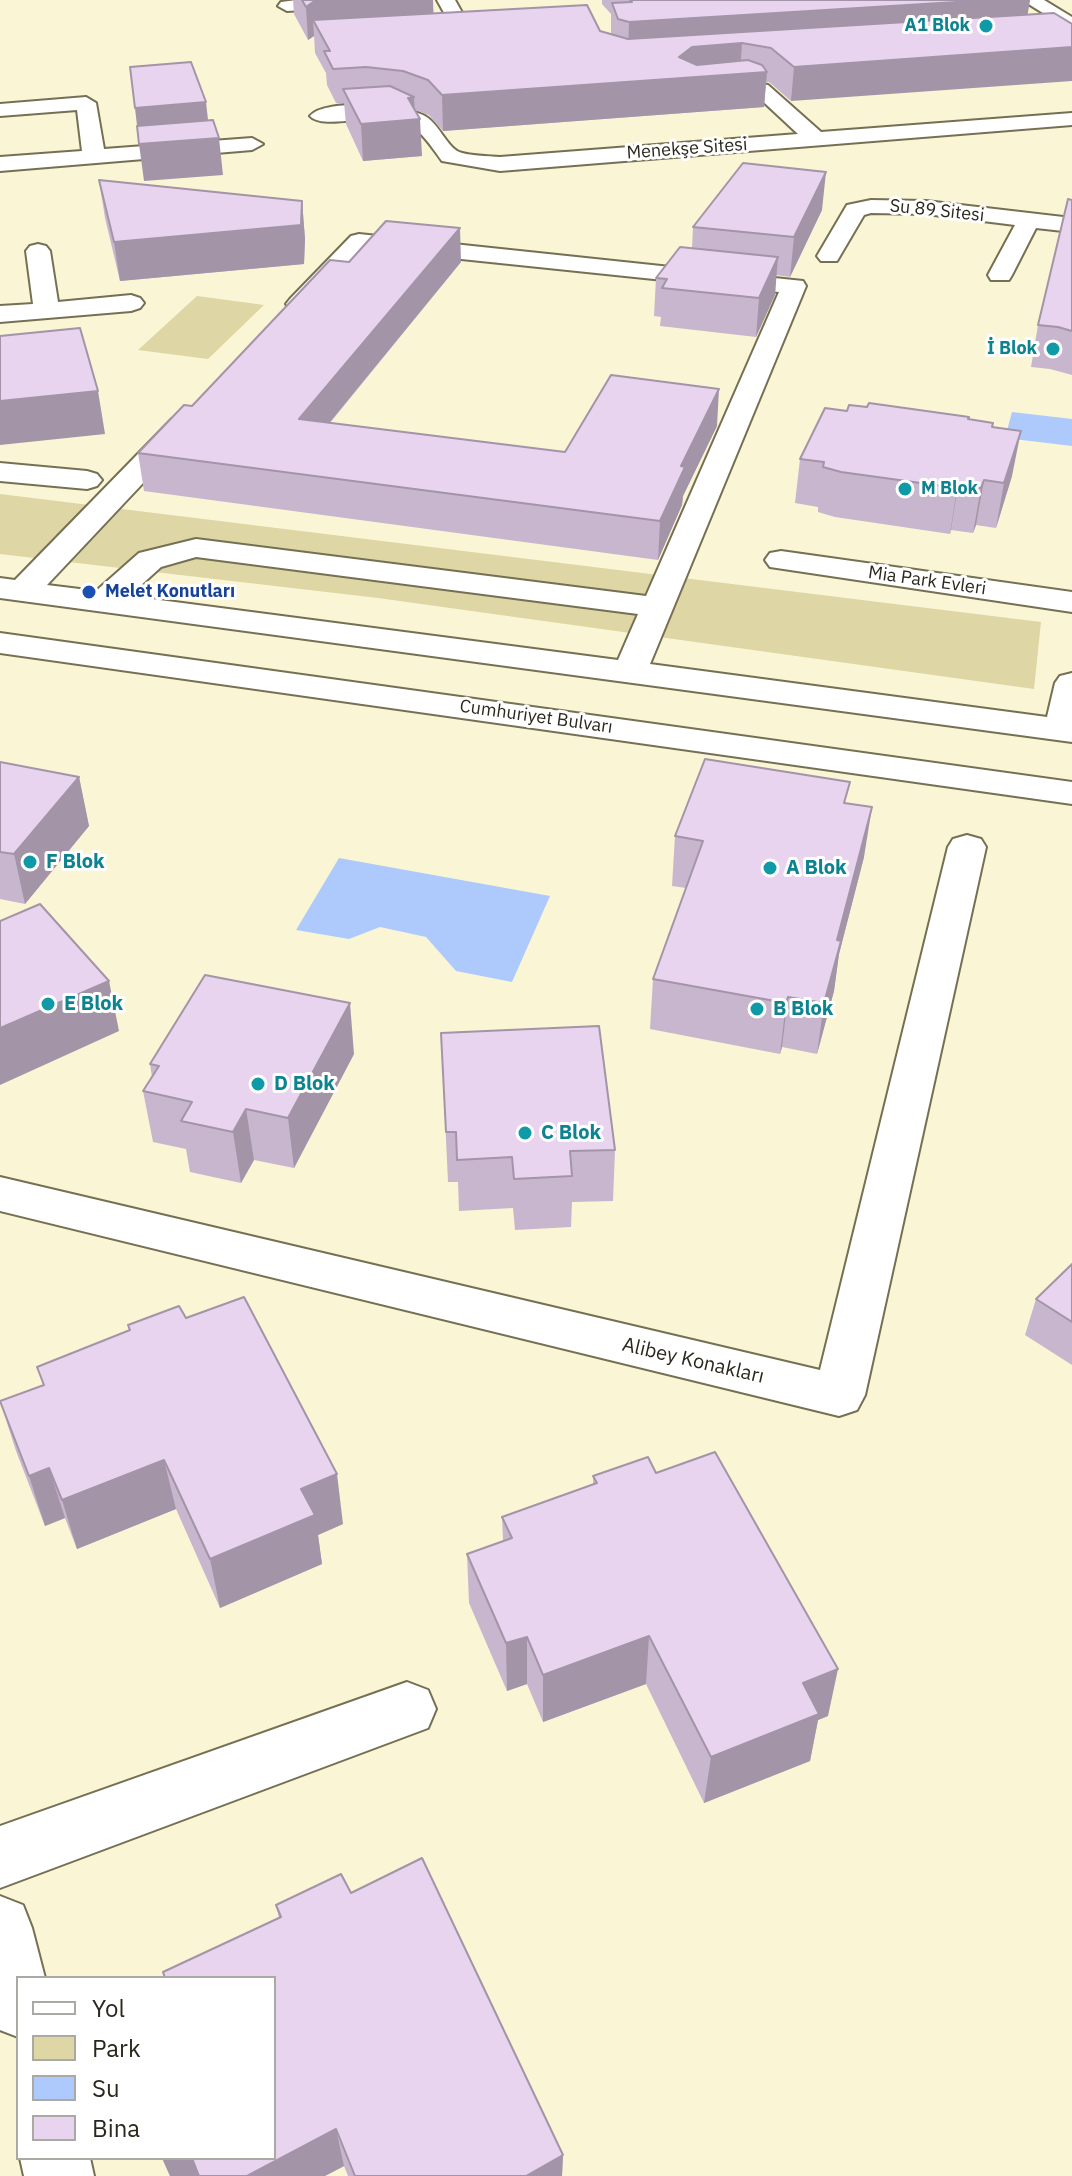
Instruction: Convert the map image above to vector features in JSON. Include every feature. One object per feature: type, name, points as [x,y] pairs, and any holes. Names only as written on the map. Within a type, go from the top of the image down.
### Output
[{"type":"street","points":[[287,6],[386,0]]},
{"type":"street","points":[[1031,0],[1067,32]]},
{"type":"street","points":[[456,9],[465,34]]},
{"type":"street","points":[[696,89],[740,86],[761,89],[816,139]]},
{"type":"street","points":[[0,110],[86,103],[94,156]]},
{"type":"street","name":"Menekşe Sitesi","points":[[320,116],[375,112],[411,117],[422,124],[450,156],[500,164],[1062,120]]},
{"type":"street","points":[[0,164],[252,144]]},
{"type":"street","name":"Su 89 Sitesi","points":[[829,256],[855,210],[862,207],[894,206],[1072,225]]},
{"type":"street","points":[[1000,275],[1028,221]]},
{"type":"street","points":[[281,321],[359,241],[794,286],[630,672]]},
{"type":"street","points":[[38,251],[47,310]]},
{"type":"street","points":[[0,314],[131,303]]},
{"type":"street","points":[[11,589],[204,402]]},
{"type":"street","points":[[0,472],[87,480]]},
{"type":"street","points":[[104,601],[150,560],[188,549],[329,599],[630,672],[1067,730],[1072,683]]},
{"type":"street","name":"Mia Park Evleri","points":[[781,560],[1072,602]]},
{"type":"street","points":[[11,589],[104,601],[329,599],[659,607]]},
{"type":"street","name":"Cumhuriyet Bulvarı","points":[[0,643],[1072,793]]},
{"type":"street","points":[[0,655],[47,649]]},
{"type":"street","name":"Alibey Konakları","points":[[0,1194],[839,1395],[967,847]]},
{"type":"street","points":[[0,1857],[407,1709]]},
{"type":"street","points":[[0,1928],[16,1996]]},
{"type":"green space","points":[[197,296],[264,305],[208,359],[138,350]]},
{"type":"green space","points":[[0,494],[1041,622],[1034,689],[378,598],[0,554]]},
{"type":"water","points":[[1012,412],[1072,419],[1072,446],[1005,438]]},
{"type":"water","points":[[339,858],[550,896],[512,982],[456,971],[426,937],[380,927],[349,939],[296,930]]},
{"type":"building","points":[[302,0],[355,0],[313,2],[306,7]]},
{"type":"building","points":[[630,0],[989,0],[629,22],[618,19],[612,3],[632,2]]},
{"type":"building","points":[[587,5],[600,31],[628,39],[1054,13],[1072,24],[1072,47],[794,67],[771,48],[742,43],[692,47],[679,57],[697,65],[748,60],[762,65],[767,72],[442,95],[428,80],[403,71],[366,67],[333,69],[324,51],[330,51],[313,20]]},
{"type":"building","points":[[191,62],[206,102],[135,108],[130,67]]},
{"type":"building","points":[[390,86],[414,97],[408,98],[420,119],[361,124],[343,89]]},
{"type":"building","points":[[213,120],[219,138],[139,144],[137,126]]},
{"type":"building","points":[[743,163],[826,172],[794,237],[693,227]]},
{"type":"building","points":[[99,180],[302,201],[301,225],[114,242]]},
{"type":"building","points":[[1068,199],[1072,200],[1072,331],[1038,325]]},
{"type":"building","points":[[386,221],[460,228],[299,419],[565,452],[611,375],[719,389],[681,466],[685,467],[660,521],[138,453],[184,405],[192,406],[330,260],[349,262]]},
{"type":"building","points":[[680,247],[778,257],[759,298],[662,288],[667,279],[656,278]]},
{"type":"building","points":[[80,328],[98,391],[0,401],[0,336]]},
{"type":"building","points":[[869,403],[969,417],[993,423],[992,427],[1021,431],[1004,483],[984,480],[981,488],[958,485],[957,488],[841,472],[823,467],[824,462],[800,459],[825,408],[847,411],[849,405],[867,407]]},
{"type":"building","points":[[705,759],[850,782],[844,803],[872,807],[824,1003],[788,997],[786,1003],[653,979],[703,841],[675,836]]},
{"type":"building","points":[[0,762],[79,777],[14,854],[0,852]]},
{"type":"building","points":[[40,904],[109,981],[0,1028],[0,921]]},
{"type":"building","points":[[205,975],[350,1003],[288,1118],[246,1109],[233,1132],[181,1121],[192,1102],[143,1091],[159,1066],[150,1064]]},
{"type":"building","points":[[599,1026],[615,1150],[570,1151],[572,1176],[514,1179],[512,1157],[457,1160],[456,1132],[446,1132],[441,1033]]},
{"type":"building","points":[[1072,1264],[1072,1322],[1036,1299]]},
{"type":"building","points":[[244,1297],[337,1474],[301,1489],[315,1515],[210,1559],[164,1460],[62,1500],[49,1468],[29,1476],[0,1401],[44,1385],[37,1367],[130,1330],[128,1325],[179,1306],[186,1318]]},
{"type":"building","points":[[715,1452],[838,1669],[803,1683],[819,1714],[711,1757],[649,1636],[543,1675],[527,1637],[506,1643],[467,1554],[512,1538],[502,1517],[597,1483],[593,1476],[648,1457],[656,1473]]},
{"type":"building","points":[[422,1858],[563,2155],[526,2176],[355,2176],[336,2129],[247,2176],[199,2176],[193,2160],[276,2160],[276,1976],[164,1976],[163,1972],[281,1917],[276,1905],[341,1874],[351,1893]]},
{"type":"place","name":"A1 Blok","points":[[986,26]]},
{"type":"place","name":"İ Blok","points":[[1053,349]]},
{"type":"place","name":"M Blok","points":[[905,489]]},
{"type":"place","name":"Melet Konutları","points":[[89,592]]},
{"type":"place","name":"F Blok","points":[[30,862]]},
{"type":"place","name":"A Blok","points":[[770,868]]},
{"type":"place","name":"E Blok","points":[[48,1004]]},
{"type":"place","name":"B Blok","points":[[757,1009]]},
{"type":"place","name":"D Blok","points":[[258,1084]]},
{"type":"place","name":"C Blok","points":[[525,1133]]}]
